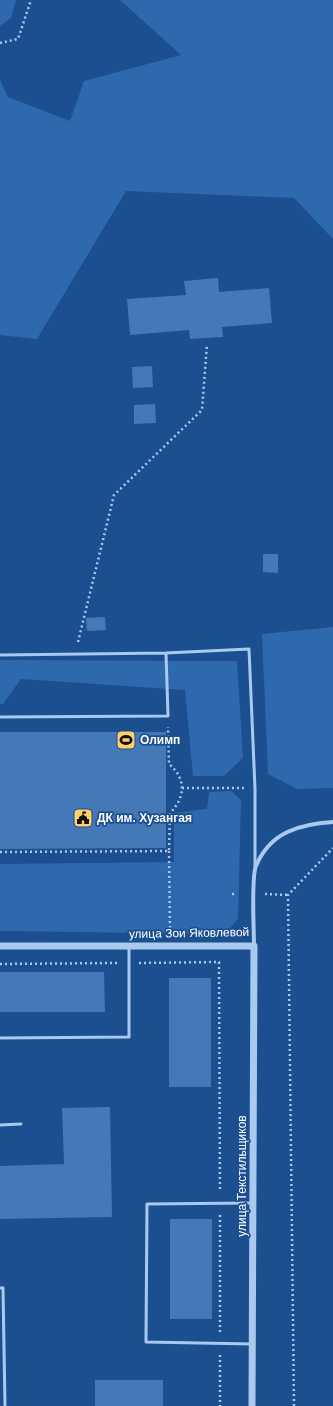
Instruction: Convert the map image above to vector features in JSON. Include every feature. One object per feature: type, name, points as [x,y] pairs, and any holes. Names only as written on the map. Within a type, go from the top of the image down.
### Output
[{"type":"street","points":[[255,867],[264,851],[290,829],[307,824],[333,822]]},
{"type":"street","name":"улица Зои Яковлевой","points":[[0,946],[254,946],[255,867]]},
{"type":"street","name":"улица Текстильщиков","points":[[252,1406],[254,946]]},
{"type":"lane","points":[[0,655],[166,653],[249,649],[255,789],[255,867]]},
{"type":"lane","points":[[0,717],[168,716],[166,653]]},
{"type":"lane","points":[[0,1038],[128,1037],[129,946]]},
{"type":"lane","points":[[0,1125],[21,1124]]},
{"type":"lane","points":[[252,1344],[146,1342],[147,1204],[253,1203]]},
{"type":"lane","points":[[0,1288],[3,1288],[5,1406]]},
{"type":"path","points":[[0,43],[18,39],[31,0]]},
{"type":"path","points":[[75,654],[114,495],[202,410],[207,344]]},
{"type":"path","points":[[168,716],[169,764],[178,772],[182,788],[178,805],[170,813],[170,937]]},
{"type":"path","points":[[182,788],[255,789]]},
{"type":"path","points":[[294,1406],[288,895],[333,848]]},
{"type":"path","points":[[0,852],[169,851]]},
{"type":"path","points":[[232,894],[237,894]]},
{"type":"path","points":[[263,894],[288,895]]},
{"type":"path","points":[[0,964],[219,962],[220,1406]]},
{"type":"shaded area","points":[[0,0],[16,0],[11,18],[0,26]]},
{"type":"shaded area","points":[[120,0],[333,0],[333,239],[294,198],[126,191],[37,339],[0,335],[0,80],[8,97],[70,121],[84,81],[181,55]]},
{"type":"shaded area","points":[[333,627],[333,788],[297,789],[268,774],[262,634]]},
{"type":"shaded area","points":[[0,660],[237,661],[243,758],[224,776],[193,776],[185,690],[21,679],[3,704],[0,704]]},
{"type":"shaded area","points":[[231,791],[241,800],[238,919],[225,934],[0,931],[0,864],[174,862],[174,813],[207,809],[209,792]]},
{"type":"building","points":[[218,278],[219,292],[269,288],[272,323],[222,327],[223,337],[190,339],[189,330],[130,335],[127,299],[186,295],[184,281]]},
{"type":"building","points":[[152,366],[153,387],[133,388],[132,367]]},
{"type":"building","points":[[155,404],[156,423],[134,424],[134,405]]},
{"type":"building","points":[[263,554],[278,554],[278,573],[263,572]]},
{"type":"building","points":[[105,617],[106,630],[87,631],[86,618]]},
{"type":"building","name":"ДК им. Хузангая","points":[[0,732],[166,732],[166,848],[0,849]]},
{"type":"building","points":[[0,972],[104,972],[105,1012],[0,1012]]},
{"type":"building","points":[[169,978],[211,978],[211,1087],[169,1087]]},
{"type":"building","points":[[110,1107],[112,1217],[0,1219],[0,1166],[64,1164],[62,1108]]},
{"type":"building","points":[[170,1219],[212,1219],[212,1319],[170,1319]]},
{"type":"building","points":[[95,1380],[163,1380],[163,1406],[95,1406]]},
{"type":"place","name":"Олимп","points":[[126,740]]},
{"type":"place","name":"ДК им. Хузангая","points":[[83,818]]}]
